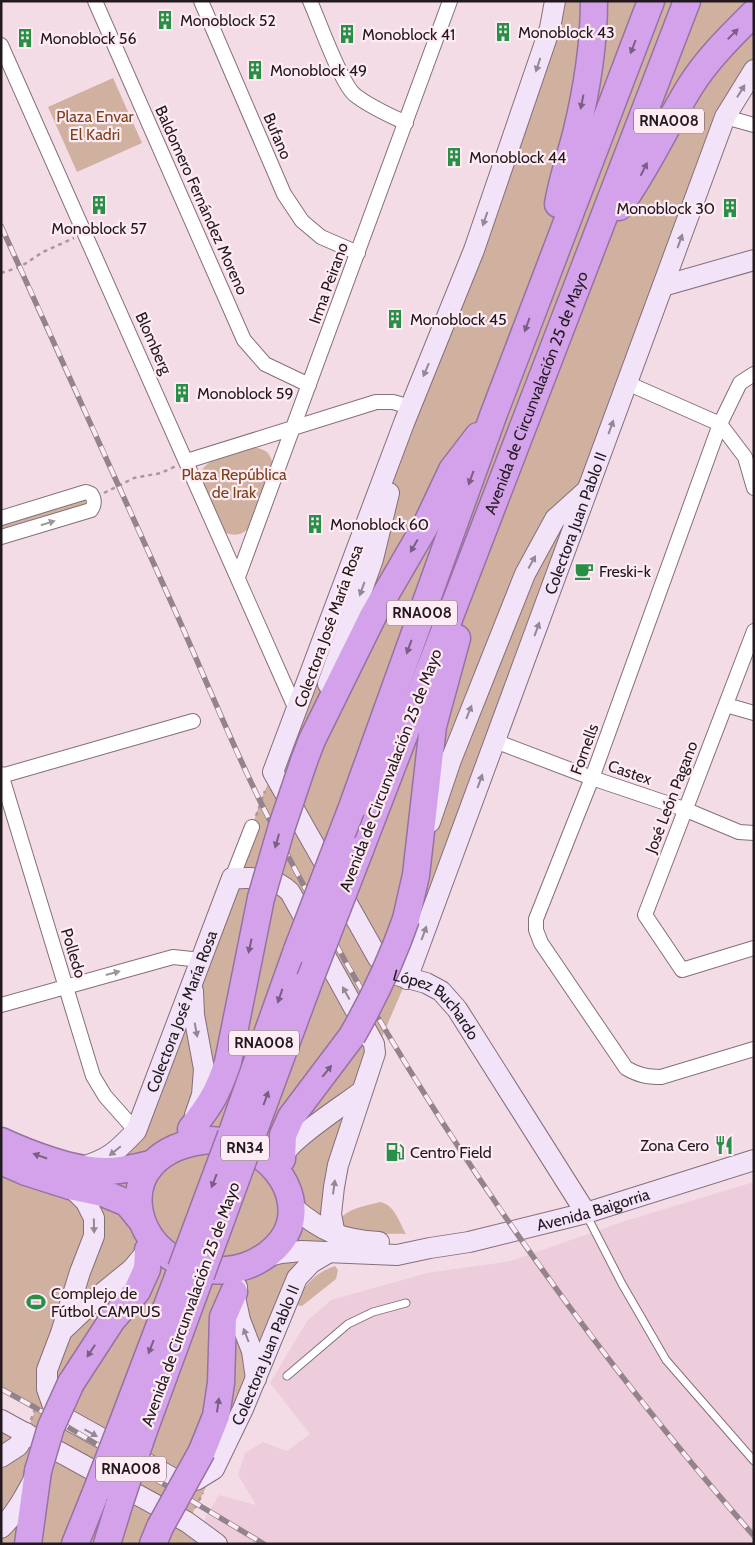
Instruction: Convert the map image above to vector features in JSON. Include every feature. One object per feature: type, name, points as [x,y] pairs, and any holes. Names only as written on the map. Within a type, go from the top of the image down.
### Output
[{"type":"highway","points":[[544,279],[560,191],[576,132],[586,81],[594,20],[594,1]]},
{"type":"highway","name":"Avenida de Circunvalación 25 de Mayo","points":[[240,1140],[297,950],[351,810],[544,279],[651,1]]},
{"type":"highway","name":"Avenida de Circunvalación 25 de Mayo","points":[[75,1544],[96,1492],[132,1430],[240,1140],[310,979],[687,1]]},
{"type":"highway","name":"RNA008","points":[[597,238],[636,184],[692,84],[709,60],[754,14]]},
{"type":"highway","points":[[191,1129],[210,1105],[220,1088],[228,1062],[261,898],[282,826],[308,751],[374,616],[427,523],[452,470],[493,416]]},
{"type":"highway","points":[[282,1170],[284,1135],[291,1117],[352,1036],[376,994],[392,959],[406,919],[416,875],[433,726],[459,631],[463,578]]},
{"type":"highway","name":"RN34","points":[[1,1161],[26,1172],[75,1177],[103,1171],[127,1170],[196,1141],[211,1140],[239,1145],[264,1160],[275,1170],[282,1170],[293,1207]]},
{"type":"highway","name":"RN34","points":[[1,1141],[41,1157],[103,1193],[127,1204],[145,1234],[169,1255],[186,1265],[199,1269],[226,1270],[258,1260]]},
{"type":"highway","points":[[28,1544],[38,1471],[51,1427],[72,1383],[112,1320],[137,1291],[147,1269],[145,1234],[138,1205],[144,1176],[160,1157]]},
{"type":"highway","points":[[258,1260],[277,1247],[286,1234],[291,1221],[293,1207]]},
{"type":"highway","points":[[156,1535],[208,1460],[221,1383],[223,1317],[234,1292]]},
{"type":"highway","name":"Avenida de Circunvalación 25 de Mayo","points":[[107,1544],[119,1504],[132,1430]]},
{"type":"main road","name":"Colectora José María Rosa","points":[[273,772],[407,415],[474,250],[550,28],[555,1]]},
{"type":"main road","name":"Colectora Juan Pablo II","points":[[408,979],[725,116],[754,70]]},
{"type":"main road","points":[[663,286],[754,260]]},
{"type":"main road","points":[[308,751],[325,692],[373,559],[407,415]]},
{"type":"main road","points":[[416,875],[432,814],[450,760],[525,574],[555,519],[588,488]]},
{"type":"main road","name":"López Buchardo","points":[[273,772],[378,958],[392,974],[426,983],[441,991],[457,1009],[586,1213]]},
{"type":"main road","name":"Colectora José María Rosa","points":[[75,1177],[117,1151],[136,1131],[232,878]]},
{"type":"main road","points":[[232,878],[268,879],[280,883],[290,892],[371,1038],[374,1053],[338,1166],[334,1187],[331,1214],[332,1244]]},
{"type":"main road","points":[[160,1157],[191,1129],[202,1095],[204,1069],[194,1015],[193,982]]},
{"type":"main road","points":[[282,1170],[290,1147],[321,1120],[362,1091]]},
{"type":"main road","name":"Avenida Baigorria","points":[[258,1260],[281,1253],[360,1241],[397,1242],[430,1248],[469,1242],[586,1213],[754,1160]]},
{"type":"main road","points":[[75,1177],[94,1218],[94,1236],[47,1370],[47,1390],[54,1406],[67,1419],[178,1481],[196,1480],[208,1460]]},
{"type":"main road","name":"Avenida Baigorria","points":[[293,1207],[332,1244]]},
{"type":"main road","points":[[61,1333],[100,1295],[132,1269],[145,1234]]},
{"type":"main road","name":"Colectora Juan Pablo II","points":[[208,1460],[243,1409],[297,1278],[332,1244]]},
{"type":"main road","points":[[256,1379],[252,1351],[240,1320],[234,1292],[258,1260]]},
{"type":"main road","points":[[1,1420],[187,1522],[216,1544]]},
{"type":"main road","points":[[1,1457],[18,1446],[26,1433]]},
{"type":"main road","points":[[1,1528],[7,1523],[26,1495],[38,1471]]},
{"type":"street","name":"Baldomero Fernández Moreno","points":[[95,1],[244,340],[265,364],[309,385]]},
{"type":"street","name":"Bufano","points":[[201,1],[284,194],[302,221],[322,237],[358,253]]},
{"type":"street","points":[[310,1],[343,79],[354,95],[406,123]]},
{"type":"street","name":"Irma Peirano","points":[[238,577],[450,1]]},
{"type":"street","name":"Blomberg","points":[[1,45],[297,712]]},
{"type":"street","points":[[725,116],[754,125]]},
{"type":"street","name":"Fornells","points":[[754,374],[740,383],[720,424],[592,778],[536,919],[536,930],[541,943],[626,1068],[642,1076],[661,1077],[754,1049]]},
{"type":"street","points":[[627,383],[720,424],[745,457],[754,488]]},
{"type":"street","points":[[187,461],[376,402],[393,402],[407,415]]},
{"type":"street","points":[[1,518],[86,492],[94,498],[94,505],[91,510],[1,537]]},
{"type":"street","name":"José León Pagano","points":[[754,631],[684,809],[645,915],[682,970],[754,948]]},
{"type":"street","points":[[726,705],[754,713]]},
{"type":"street","points":[[1,775],[192,721]]},
{"type":"street","name":"Castex","points":[[495,740],[592,778],[684,809],[739,832],[754,834]]},
{"type":"street","name":"Polledo","points":[[1,775],[93,1076],[105,1096],[136,1131]]},
{"type":"street","name":"Colectora José María Rosa","points":[[232,878],[252,827]]},
{"type":"street","points":[[1,1005],[173,956],[202,960]]},
{"type":"lane","points":[[586,1213],[622,1284],[666,1360],[754,1460]]},
{"type":"lane","points":[[287,1376],[348,1324],[373,1312],[406,1303]]},
{"type":"path","points":[[1,273],[20,267],[43,252],[85,233]]},
{"type":"path","points":[[94,498],[134,478],[161,473],[187,461]]},
{"type":"shaded area","points":[[754,1182],[754,1544],[230,1544],[202,1524],[219,1495],[256,1505],[238,1475],[245,1453],[263,1442],[287,1451],[310,1434],[270,1383],[307,1321],[331,1300],[427,1273],[511,1261],[625,1221]]},
{"type":"green space","points":[[555,1],[754,1],[754,70],[725,117],[407,979],[375,1053],[338,1165],[335,1235],[311,1264],[198,1504],[187,1522],[217,1544],[1,1544],[1,1420],[26,1433],[36,1408],[1,1389],[1,1161],[26,1172],[117,1151],[252,827],[273,772]]},
{"type":"green space","name":"Plaza Envar El Kadri","points":[[113,78],[142,143],[77,172],[48,107]]},
{"type":"green space","name":"Plaza República de Irak","points":[[253,447],[267,452],[273,465],[252,523],[243,533],[235,535],[227,533],[222,531],[199,474],[203,468],[215,459]]},
{"type":"green space","points":[[85,499],[87,505],[1,532],[1,525]]},
{"type":"green space","points":[[380,1202],[393,1210],[406,1234],[359,1232],[344,1226],[339,1220],[352,1210]]},
{"type":"green space","points":[[335,1266],[338,1270],[336,1279],[302,1306],[297,1305],[306,1286],[316,1276]]},
{"type":"railway","points":[[1,226],[250,780],[312,901],[366,998],[484,1186],[548,1277],[683,1452],[754,1536]]},
{"type":"railway","points":[[1,1389],[264,1544]]},
{"type":"place","name":"Monoblock 52","points":[[165,20]]},
{"type":"place","name":"Monoblock 43","points":[[503,32]]},
{"type":"place","name":"Monoblock 41","points":[[347,34]]},
{"type":"place","name":"Monoblock 56","points":[[25,38]]},
{"type":"place","name":"Monoblock 49","points":[[255,70]]},
{"type":"place","name":"Monoblock 44","points":[[454,157]]},
{"type":"place","name":"Monoblock 57","points":[[99,205]]},
{"type":"place","name":"Monoblock 30","points":[[730,208]]},
{"type":"place","name":"Monoblock 45","points":[[395,319]]},
{"type":"place","name":"Monoblock 59","points":[[182,393]]},
{"type":"place","name":"Monoblock 60","points":[[315,524]]},
{"type":"place","name":"Freski-k","points":[[584,571]]},
{"type":"place","name":"Zona Cero","points":[[724,1145]]},
{"type":"place","name":"Centro Field","points":[[395,1152]]},
{"type":"place","name":"Complejo de Fútbol CAMPUS","points":[[36,1302]]}]
